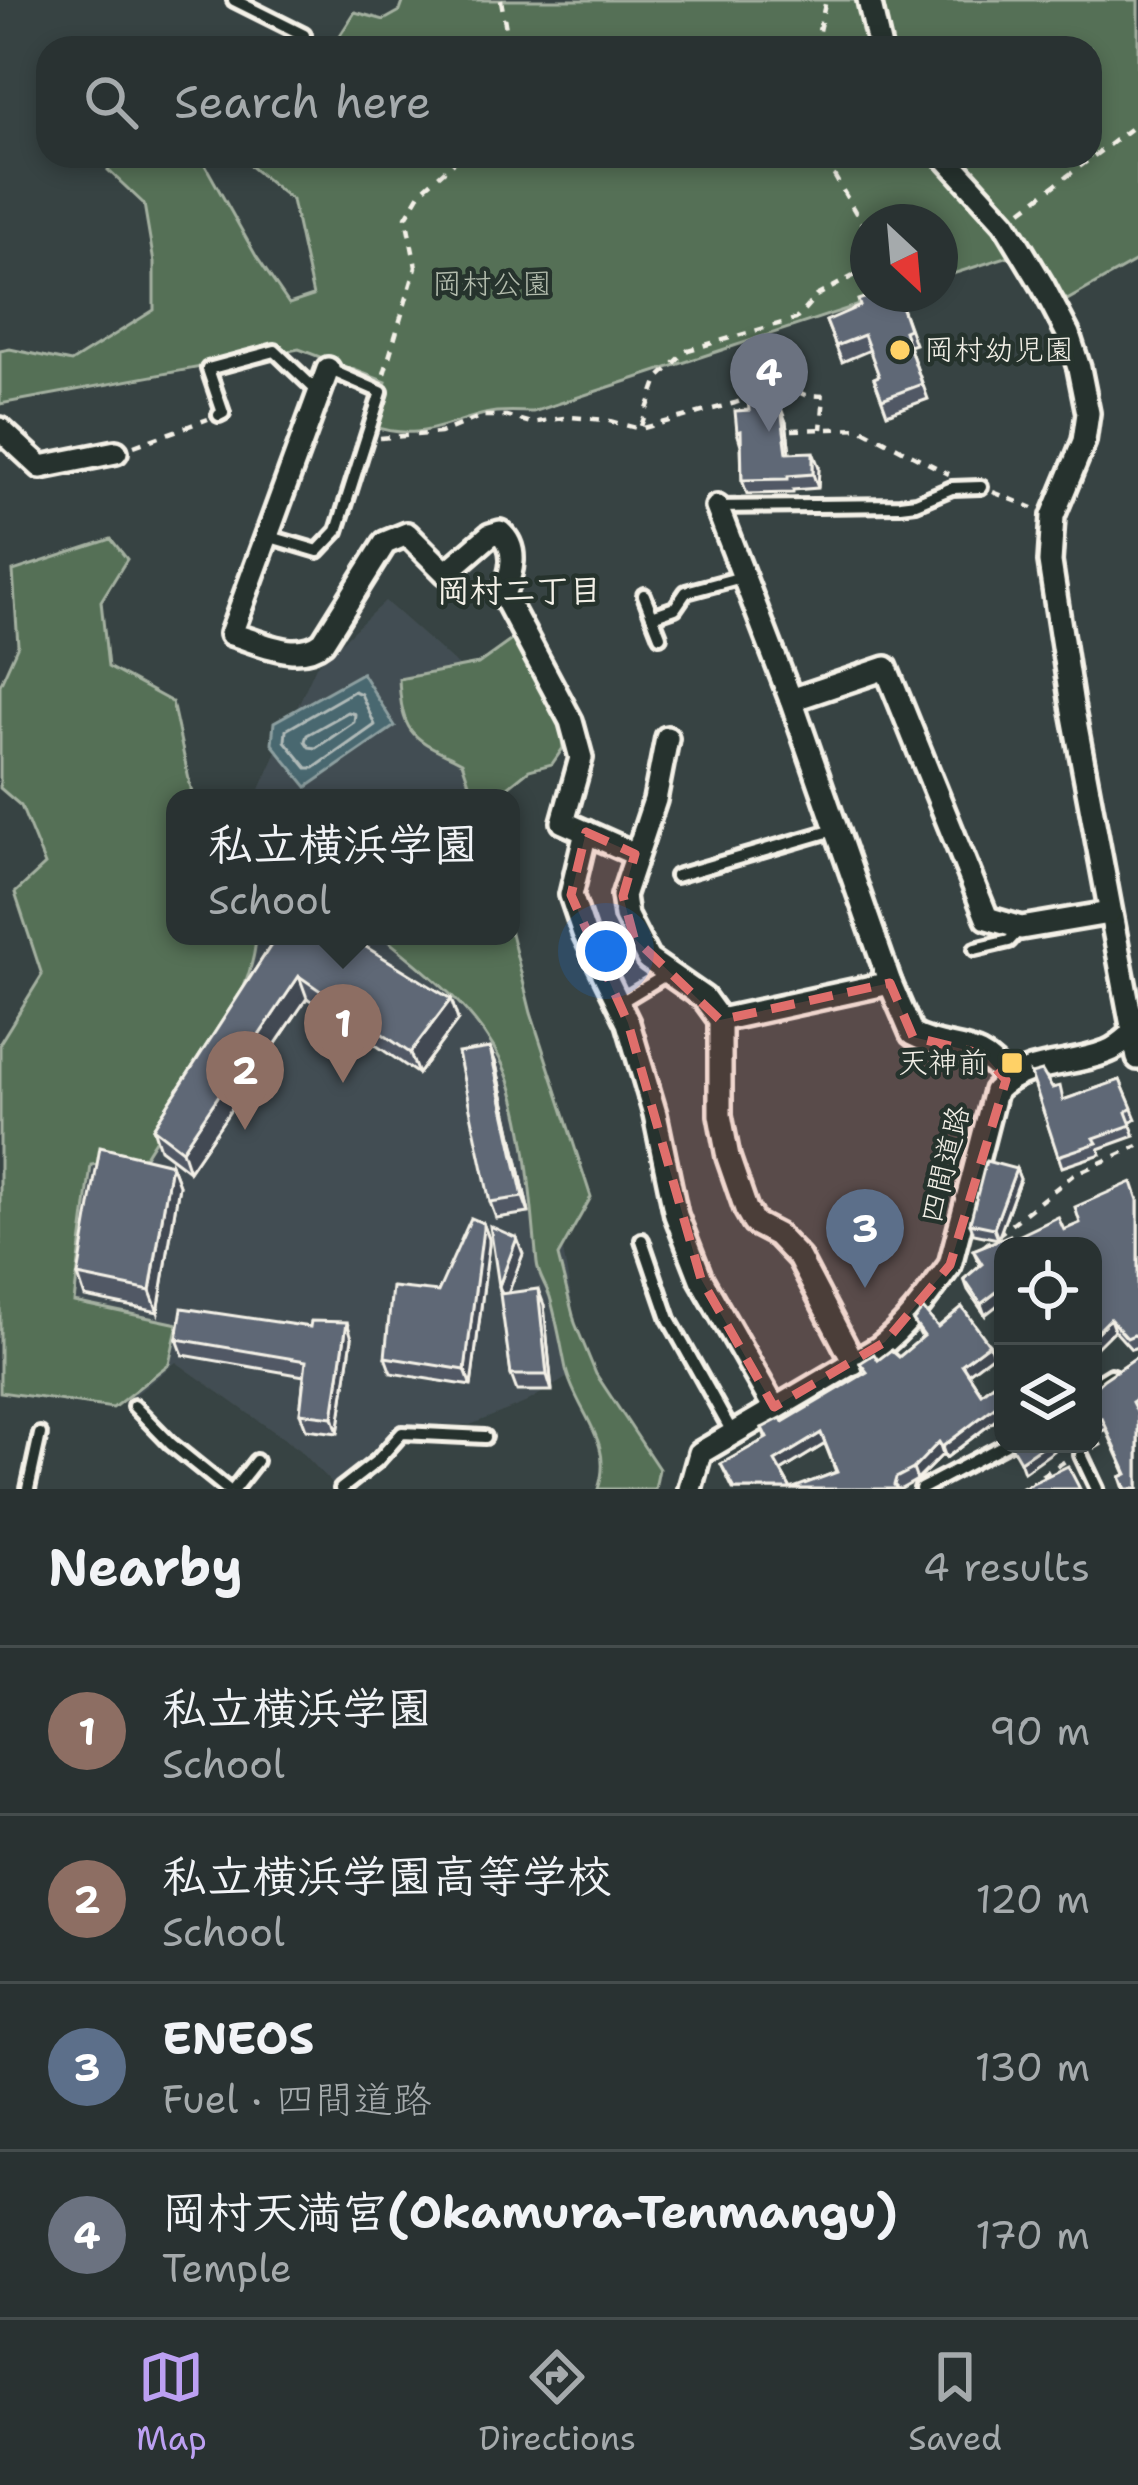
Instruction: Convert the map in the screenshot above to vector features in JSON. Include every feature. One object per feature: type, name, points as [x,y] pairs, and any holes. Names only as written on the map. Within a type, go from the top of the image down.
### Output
[{"type":"street","points":[[869,0],[876,36]]},
{"type":"street","points":[[955,168],[1005,224],[1068,334],[1088,413],[1084,441],[1053,516],[1050,562],[1054,607],[1138,1058]]},
{"type":"street","points":[[328,369],[231,634],[299,653],[312,651],[323,642],[393,537],[407,534],[446,573],[490,535],[500,532],[507,538],[513,562],[503,594],[571,721],[581,758],[563,822],[635,854]]},
{"type":"street","points":[[0,429],[41,467],[116,452]]},
{"type":"street","points":[[717,507],[912,1034],[983,1054],[1006,1080]]},
{"type":"street","points":[[790,700],[886,668],[987,918],[1021,928],[1109,913]]},
{"type":"street","points":[[667,738],[655,800],[622,896],[626,916],[648,959],[704,998],[720,1020],[720,1114],[728,1157],[746,1209],[754,1223],[778,1235],[799,1258],[854,1363]]},
{"type":"street","points":[[586,832],[572,895],[584,933],[620,1003],[656,1114],[676,1215],[700,1279],[774,1407]]},
{"type":"street","points":[[720,1020],[890,983]]},
{"type":"street","name":"四間道路","points":[[690,1489],[700,1453],[854,1363],[902,1326],[950,1265],[995,1090],[1036,1067],[1106,1053],[1135,1031]]},
{"type":"lane","points":[[234,0],[304,34]]},
{"type":"lane","points":[[219,415],[223,413],[208,369],[275,351],[320,393]]},
{"type":"lane","points":[[268,536],[318,551],[337,531],[381,392],[328,369]]},
{"type":"lane","points":[[717,507],[900,505],[952,488],[981,487]]},
{"type":"lane","points":[[652,616],[675,608],[686,592],[742,577]]},
{"type":"lane","points":[[644,595],[660,637]]},
{"type":"lane","points":[[676,876],[834,830]]},
{"type":"lane","points":[[975,949],[1009,941],[1021,928]]},
{"type":"lane","points":[[620,1003],[670,973]]},
{"type":"lane","points":[[641,1240],[669,1318],[732,1432]]},
{"type":"lane","points":[[1102,1380],[1126,1365]]},
{"type":"lane","points":[[134,1406],[171,1444],[234,1488],[256,1461]]},
{"type":"lane","points":[[341,1489],[377,1461],[402,1433],[485,1437]]},
{"type":"lane","points":[[28,1489],[40,1434]]},
{"type":"lane","points":[[921,1489],[994,1450]]},
{"type":"lane","points":[[1081,1455],[1096,1489]]},
{"type":"path","points":[[501,0],[512,36]]},
{"type":"path","points":[[818,36],[826,0]]},
{"type":"path","points":[[1102,151],[1138,124]]},
{"type":"path","points":[[381,392],[416,268],[406,217],[422,190],[447,168]]},
{"type":"path","points":[[835,168],[831,170],[851,204]]},
{"type":"path","points":[[1005,224],[1079,168]]},
{"type":"path","points":[[640,429],[658,379],[688,350],[796,320],[815,296],[850,278]]},
{"type":"path","points":[[368,439],[440,433],[482,416],[532,423],[570,417],[640,429],[735,404],[784,385],[805,395],[824,396],[821,429]]},
{"type":"path","points":[[116,452],[219,415]]},
{"type":"path","points":[[792,430],[860,428],[1053,516]]},
{"type":"path","points":[[950,1265],[972,1255],[1073,1175],[1138,1146]]},
{"type":"highlighted area","points":[[586,832],[635,854],[623,896],[634,938],[720,1020],[890,983],[913,1037],[983,1054],[1006,1080],[950,1265],[885,1342],[774,1407],[701,1279],[628,1023],[571,895]]},
{"type":"shaded area","points":[[385,601],[481,686],[492,789],[260,789],[316,666]]},
{"type":"shaded area","points":[[226,945],[512,945],[583,1368],[525,1403],[470,1425],[401,1424],[334,1486],[300,1450],[176,1362],[134,1396],[17,1356],[0,1217]]},
{"type":"green space","name":"岡村公園","points":[[404,0],[1138,0],[1138,260],[1067,300],[1028,250],[958,272],[958,204],[850,204],[850,308],[533,412],[491,413],[417,432],[372,426],[386,382],[299,349],[0,404],[0,351],[71,362],[154,310],[154,263],[144,204],[109,168],[207,168],[289,304],[313,296],[292,200],[252,168],[1102,168],[1102,36],[340,36],[355,12],[384,20],[400,11]]},
{"type":"green space","points":[[111,539],[127,559],[101,601],[108,667],[172,702],[191,789],[166,789],[166,945],[255,945],[229,1020],[145,1156],[91,1165],[74,1302],[178,1324],[169,1364],[113,1408],[0,1392],[0,1043],[42,975],[15,893],[45,865],[21,806],[0,788],[0,685],[18,645],[13,571]]},
{"type":"green space","points":[[513,639],[560,723],[563,748],[552,764],[529,770],[505,789],[471,789],[462,762],[422,741],[403,713],[399,679],[478,664]]},
{"type":"green space","points":[[393,945],[514,945],[531,1013],[591,1197],[558,1256],[575,1323],[596,1374],[659,1469],[655,1489],[598,1489],[602,1456],[598,1441],[571,1385],[538,1267],[522,1134],[510,1085],[479,1026]]},
{"type":"water","points":[[362,673],[395,726],[307,787],[272,744],[274,722]]},
{"type":"building","points":[[850,310],[903,312],[909,329],[904,331],[922,384],[882,399],[864,335],[836,346],[826,321]]},
{"type":"building","points":[[776,398],[787,453],[813,452],[813,474],[742,480],[741,431],[737,432],[735,411],[749,410],[748,400]]},
{"type":"building","points":[[271,945],[363,945],[451,999],[410,1053],[299,976],[182,1150],[153,1128]]},
{"type":"building","points":[[490,1048],[523,1197],[490,1202],[458,1053]]},
{"type":"building","points":[[1042,1071],[1052,1088],[1060,1086],[1063,1100],[1120,1080],[1132,1108],[1126,1112],[1131,1125],[1058,1156],[1031,1074]]},
{"type":"building","points":[[100,1147],[171,1164],[150,1291],[78,1276]]},
{"type":"building","points":[[986,1161],[1016,1169],[994,1228],[970,1223]]},
{"type":"building","points":[[1132,1182],[1138,1200],[1138,1337],[1127,1338],[1110,1319],[1102,1327],[1102,1237],[1016,1237],[1058,1217],[1064,1230],[1080,1223],[1075,1207]]},
{"type":"building","points":[[471,1218],[483,1223],[483,1229],[465,1370],[385,1357],[392,1287],[438,1292]]},
{"type":"building","points":[[490,1226],[517,1238],[499,1286]]},
{"type":"building","points":[[994,1241],[994,1294],[981,1304],[964,1279],[982,1264],[973,1250]]},
{"type":"building","points":[[538,1289],[547,1375],[511,1375],[500,1294]]},
{"type":"building","points":[[962,1307],[989,1344],[962,1364],[981,1393],[994,1383],[994,1407],[942,1447],[939,1442],[913,1469],[896,1478],[898,1489],[794,1489],[837,1472],[821,1433],[775,1461],[791,1489],[735,1489],[721,1464],[767,1438],[762,1428],[781,1418],[783,1422],[867,1372],[860,1363],[874,1354],[878,1360],[891,1350],[899,1357],[924,1336],[913,1321],[923,1309],[938,1327]]},
{"type":"building","points":[[182,1308],[310,1327],[311,1321],[347,1322],[333,1417],[300,1413],[306,1361],[177,1339]]},
{"type":"building","points":[[1138,1356],[1138,1398],[1132,1402],[1138,1414],[1138,1489],[1126,1489],[1120,1477],[1127,1474],[1102,1418],[1104,1379]]},
{"type":"building","points":[[1068,1466],[1080,1489],[1020,1489]]},
{"type":"place","name":"岡村幼児園","points":[[900,350]]},
{"type":"place","name":"岡村天満宮(Okamura-Tenmangu)","points":[[769,432]]},
{"type":"place","name":"天神前","points":[[1012,1063]]},
{"type":"place","name":"私立横浜学園","points":[[343,1083]]},
{"type":"place","name":"私立横浜学園高等学校","points":[[245,1130]]},
{"type":"place","name":"ENEOS","points":[[865,1288]]},
{"type":"district","name":"岡村二丁目","points":[[519,590]]}]
